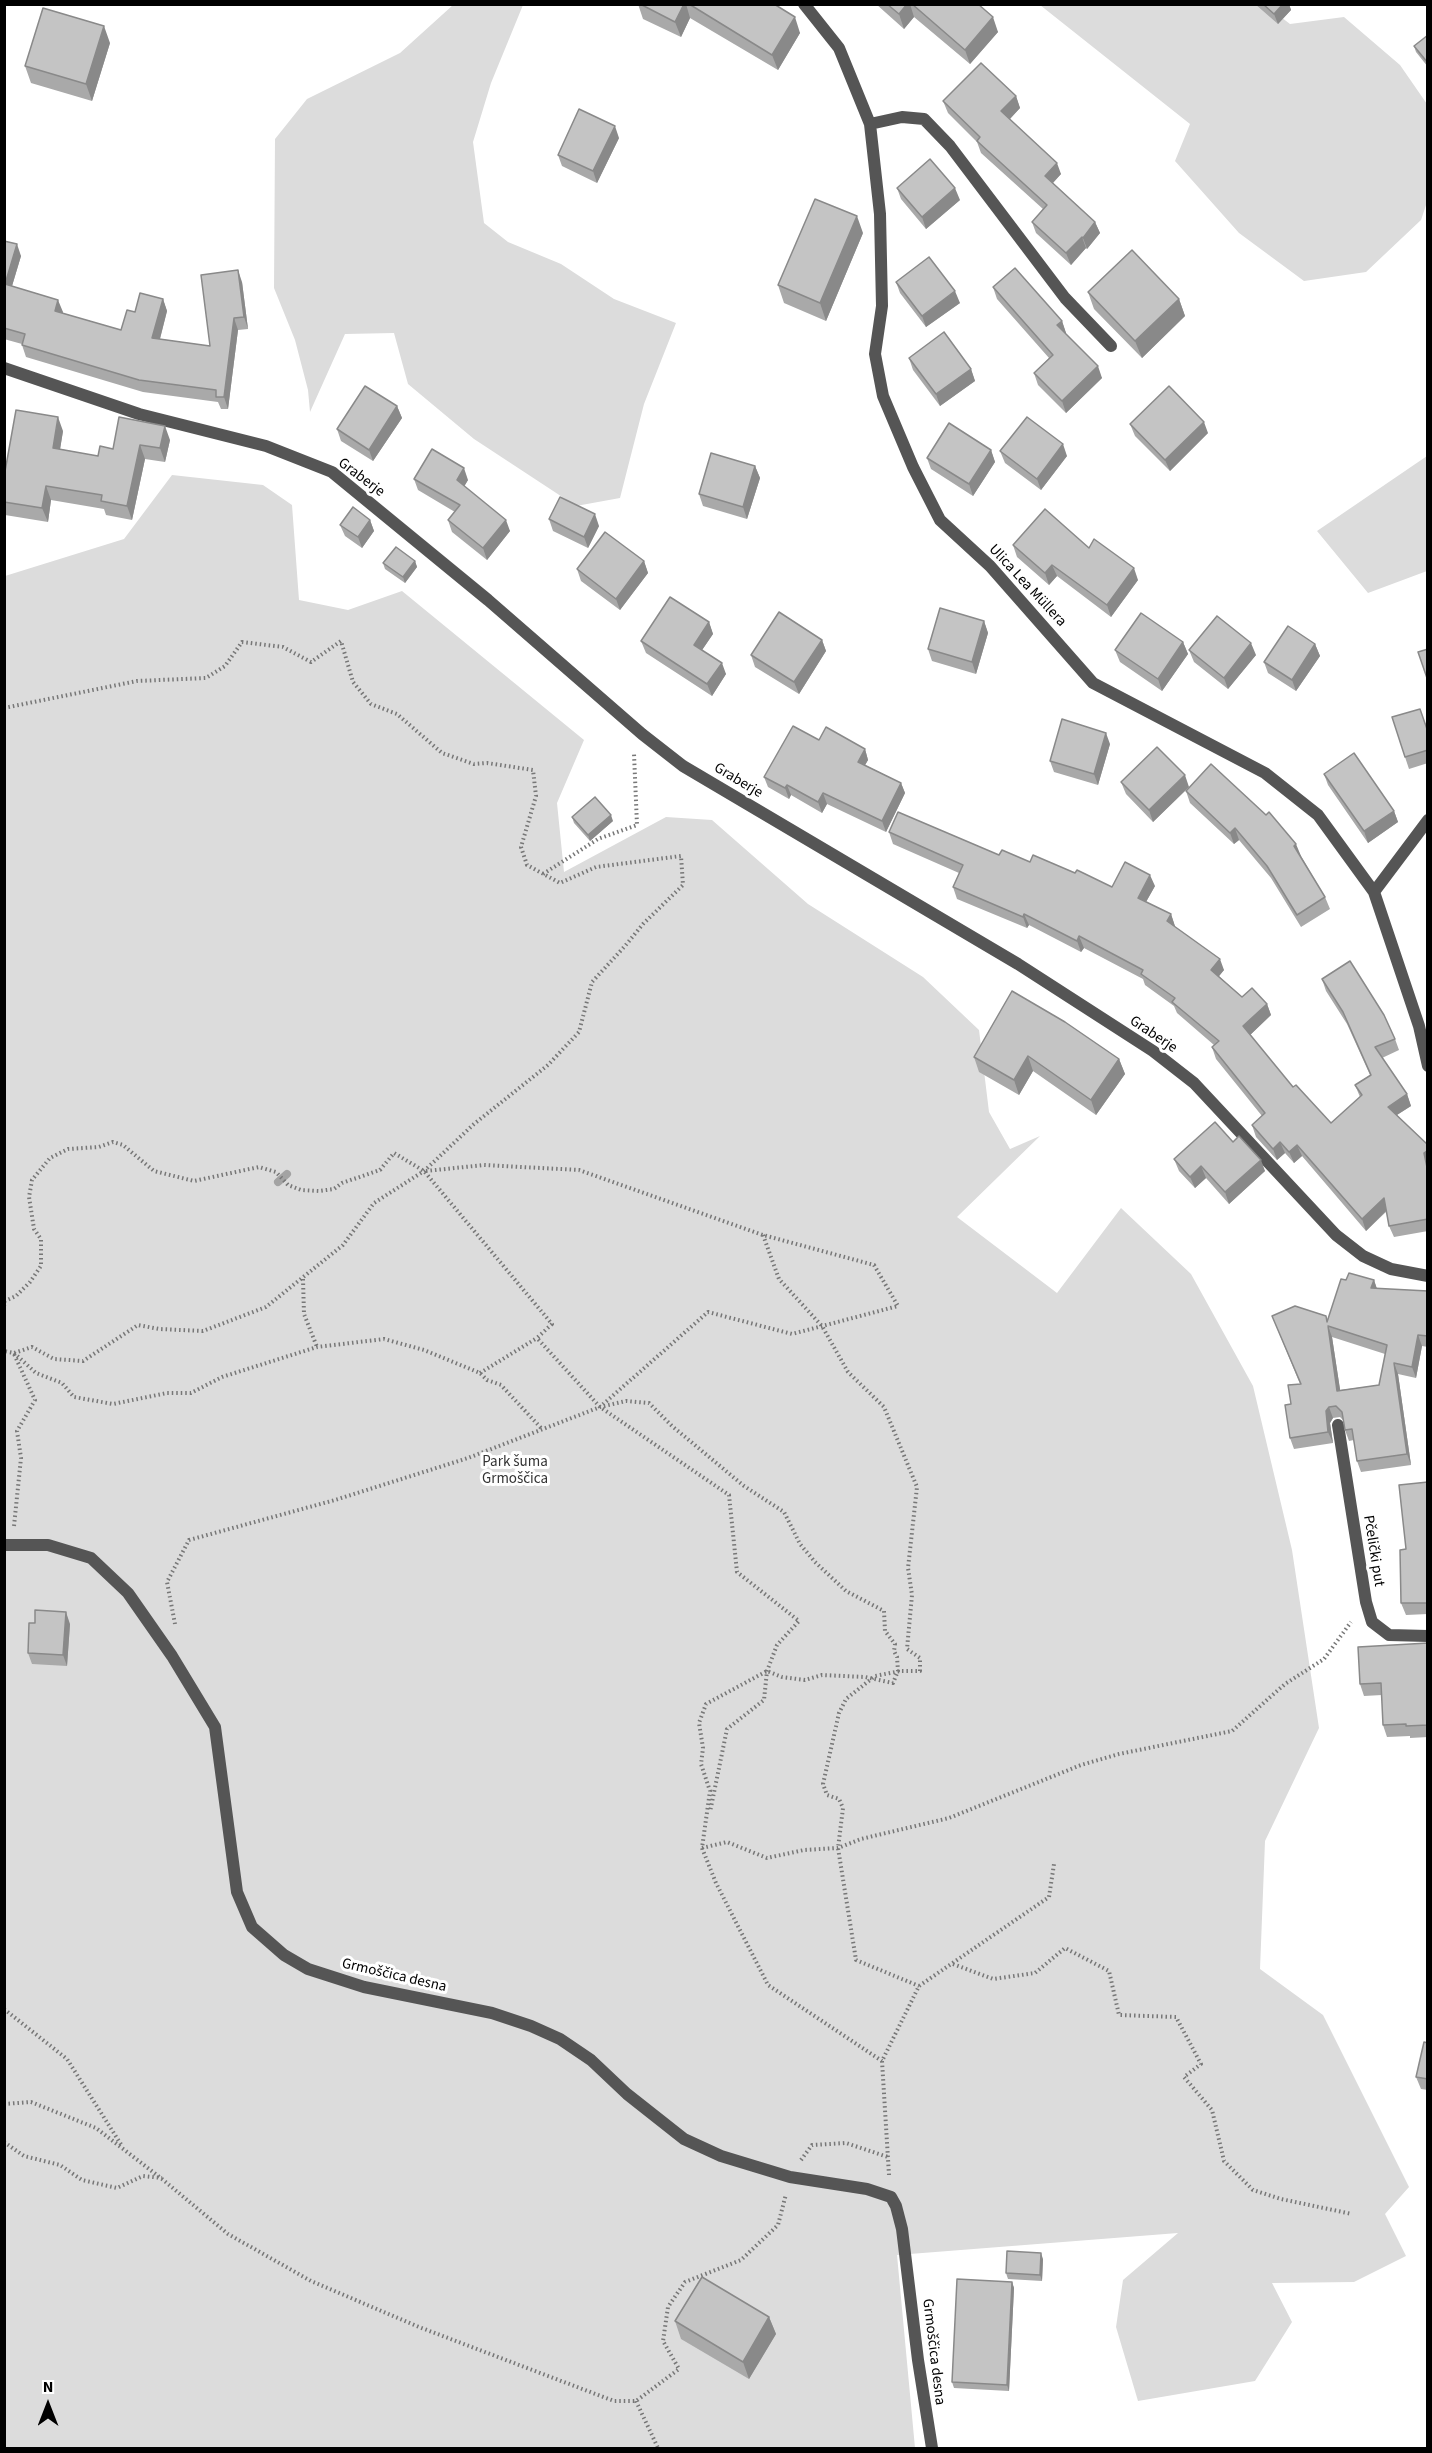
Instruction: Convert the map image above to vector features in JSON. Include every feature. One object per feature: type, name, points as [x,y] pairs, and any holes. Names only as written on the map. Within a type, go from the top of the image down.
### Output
[{"type":"street","name":"Ulica Lea Müllera","points":[[804,4],[839,48],[870,124],[881,225],[882,306],[875,354],[883,396],[913,467],[940,520],[990,566],[1093,683],[1265,773],[1318,815],[1374,892],[1419,1026],[1428,1066]]},
{"type":"street","points":[[870,124],[903,117],[924,119],[950,146],[1065,298],[1111,346]]},
{"type":"street","name":"Graberje","points":[[4,368],[139,414],[266,446],[332,472],[488,600],[642,734],[683,766],[1018,964],[1153,1052],[1194,1083],[1336,1235],[1363,1256],[1390,1269],[1428,1276]]},
{"type":"street","points":[[1374,892],[1428,820]]},
{"type":"street","name":"Pčelički put","points":[[1338,1425],[1366,1602],[1372,1622],[1389,1635],[1428,1636]]},
{"type":"street","name":"Grmoščica desna","points":[[8,1545],[48,1545],[91,1558],[128,1593],[172,1656],[215,1727],[237,1892],[252,1927],[284,1955],[308,1969],[364,1987],[492,2013],[531,2026],[560,2039],[591,2060],[627,2094],[684,2139],[721,2156],[790,2177],[867,2189],[891,2197],[896,2206],[907,2258],[918,2360],[932,2448]]},
{"type":"path","points":[[4,708],[137,681],[206,678],[225,666],[242,642],[283,647],[311,662],[341,641],[353,681],[371,704],[397,714],[442,753],[474,764],[487,763],[533,770],[536,796],[521,847],[527,865],[560,883],[596,867],[681,856],[683,885],[643,924],[592,982],[579,1032],[548,1065],[474,1124],[424,1172],[374,1203],[343,1245],[266,1307],[203,1331],[159,1329],[138,1325],[83,1361],[54,1359],[32,1347],[14,1353],[4,1351]]},
{"type":"path","points":[[543,875],[598,838],[638,825],[634,746]]},
{"type":"path","points":[[4,1306],[5,1301],[16,1296],[30,1282],[41,1266],[41,1239],[34,1229],[29,1197],[32,1180],[50,1158],[68,1149],[99,1147],[113,1142],[123,1145],[154,1171],[194,1181],[259,1167],[276,1172],[288,1185],[301,1190],[319,1191],[334,1189],[342,1183],[380,1170],[394,1153],[424,1172],[552,1324],[537,1338],[480,1373]]},
{"type":"path","points":[[424,1172],[484,1165],[579,1170],[763,1235],[874,1265],[898,1306],[792,1334],[708,1312],[600,1407]]},
{"type":"path","points":[[763,1235],[779,1279],[822,1326],[848,1372],[884,1407],[917,1487],[908,1568],[912,1595],[907,1649],[920,1658],[920,1671],[898,1671],[872,1679],[846,1699],[839,1713],[823,1784],[827,1796],[839,1799],[843,1808],[837,1848],[856,1960],[919,1986]]},
{"type":"path","points":[[303,1279],[304,1314],[317,1347]]},
{"type":"path","points":[[537,1338],[600,1407],[729,1496],[736,1572],[799,1621],[777,1645],[767,1671],[764,1700],[727,1729],[702,1848]]},
{"type":"path","points":[[14,1353],[36,1373],[62,1383],[74,1397],[113,1404],[167,1393],[191,1394],[222,1377],[317,1347],[384,1339],[424,1350],[480,1373],[487,1380],[501,1385],[542,1429]]},
{"type":"path","points":[[8,1545],[21,1458],[17,1431],[35,1400],[14,1353]]},
{"type":"path","points":[[172,1656],[180,1651],[167,1582],[189,1540],[335,1500],[468,1458],[600,1407],[626,1401],[649,1402],[672,1426],[744,1486],[784,1512],[800,1544],[815,1562],[846,1591],[884,1611],[885,1631],[895,1644],[894,1651],[897,1658],[898,1671],[893,1683],[822,1675],[805,1680],[782,1677],[767,1671]]},
{"type":"path","points":[[702,1848],[727,1842],[767,1858],[804,1850],[837,1848],[861,1839],[949,1818],[1081,1765],[1119,1754],[1232,1731],[1285,1684],[1324,1659],[1366,1602]]},
{"type":"path","points":[[767,1671],[706,1704],[699,1723],[703,1748],[701,1764],[710,1791],[702,1848],[716,1882],[768,1985],[882,2061]]},
{"type":"path","points":[[891,2197],[882,2061],[919,1986],[1049,1898],[1054,1864]]},
{"type":"path","points":[[953,1964],[993,1979],[1035,1973],[1065,1948],[1109,1971],[1119,2015],[1176,2017],[1201,2064],[1184,2078],[1212,2110],[1224,2161],[1253,2190],[1281,2199],[1352,2214]]},
{"type":"path","points":[[4,2009],[67,2060],[124,2149]]},
{"type":"path","points":[[4,2104],[30,2102],[96,2128],[162,2179],[228,2235],[311,2281],[614,2402],[636,2402],[680,2369],[663,2342],[668,2307],[685,2282],[741,2260],[778,2225],[790,2177],[812,2145],[846,2143],[888,2157]]},
{"type":"path","points":[[4,2142],[24,2156],[60,2164],[82,2180],[117,2188],[143,2176],[162,2179]]},
{"type":"path","points":[[636,2402],[658,2448]]},
{"type":"green space","points":[[1264,4],[1290,24],[1344,17],[1400,65],[1427,104],[1427,202],[1421,220],[1366,272],[1304,281],[1239,233],[1175,161],[1190,124],[1040,5]]},
{"type":"green space","points":[[453,5],[523,5],[491,83],[473,142],[484,223],[508,242],[561,264],[614,299],[676,323],[644,404],[620,498],[576,506],[474,439],[408,384],[394,333],[345,334],[310,412],[308,390],[295,340],[274,288],[275,139],[307,99],[400,53]]},
{"type":"green space","points":[[1427,456],[1427,571],[1368,593],[1317,531]]},
{"type":"green space","name":"Park šuma Grmoščica","points":[[172,475],[263,485],[292,505],[299,600],[348,610],[402,591],[584,740],[557,803],[564,872],[666,817],[712,820],[808,904],[923,977],[979,1030],[989,1112],[1010,1149],[1040,1136],[957,1217],[1057,1293],[1121,1208],[1191,1274],[1253,1386],[1292,1550],[1319,1728],[1265,1841],[1260,1969],[1323,2015],[1409,2187],[1385,2214],[1406,2256],[1354,2282],[1272,2283],[1292,2322],[1255,2381],[1138,2401],[1116,2327],[1123,2280],[1178,2233],[897,2255],[915,2448],[5,2448],[5,576],[124,539]]},
{"type":"building","points":[[640,4],[684,4],[675,22]]},
{"type":"building","points":[[689,4],[774,4],[795,17],[772,55]]},
{"type":"building","points":[[887,4],[907,4],[899,14]]},
{"type":"building","points":[[912,4],[978,4],[993,17],[965,50]]},
{"type":"building","points":[[1263,4],[1283,4],[1274,14]]},
{"type":"building","points":[[43,8],[104,26],[86,84],[25,66]]},
{"type":"building","points":[[1428,35],[1428,63],[1414,46]]},
{"type":"building","points":[[981,63],[1016,96],[1001,111],[1057,163],[1045,176],[1095,222],[1083,238],[1066,253],[1032,222],[1047,205],[977,141],[980,137],[943,101]]},
{"type":"building","points":[[579,109],[615,126],[593,171],[558,155]]},
{"type":"building","points":[[930,159],[955,188],[922,217],[897,188]]},
{"type":"building","points":[[815,199],[857,216],[820,303],[778,285]]},
{"type":"building","points":[[4,241],[17,244],[5,284],[58,300],[55,311],[121,330],[127,310],[135,312],[140,293],[163,299],[152,338],[210,346],[201,275],[238,270],[244,317],[234,318],[224,397],[216,397],[216,390],[139,380],[22,345],[25,334],[4,328]]},
{"type":"building","points":[[1132,250],[1179,299],[1135,341],[1088,292]]},
{"type":"building","points":[[929,257],[955,291],[922,316],[896,282]]},
{"type":"building","points":[[1015,268],[1062,321],[1057,325],[1098,366],[1062,401],[1034,373],[1053,355],[993,287]]},
{"type":"building","points":[[944,332],[971,369],[936,394],[909,358]]},
{"type":"building","points":[[365,386],[397,406],[369,450],[337,429]]},
{"type":"building","points":[[1169,386],[1204,422],[1165,460],[1130,424]]},
{"type":"building","points":[[16,410],[58,417],[53,448],[98,456],[100,446],[113,449],[119,417],[165,426],[160,448],[140,445],[127,506],[101,501],[102,495],[46,486],[42,508],[4,502],[4,477]]},
{"type":"building","points":[[1027,417],[1063,444],[1037,479],[1000,451]]},
{"type":"building","points":[[949,423],[991,450],[969,484],[927,458]]},
{"type":"building","points":[[432,449],[464,468],[457,480],[506,520],[483,548],[448,520],[460,505],[414,479]]},
{"type":"building","points":[[711,453],[755,466],[743,507],[699,494]]},
{"type":"building","points":[[560,497],[595,514],[584,537],[549,519]]},
{"type":"building","points":[[353,507],[370,520],[358,537],[340,525]]},
{"type":"building","points":[[1045,509],[1089,548],[1094,539],[1134,568],[1107,605],[1052,565],[1045,573],[1013,545]]},
{"type":"building","points":[[605,532],[644,561],[616,599],[577,569]]},
{"type":"building","points":[[396,547],[415,561],[403,577],[383,563]]},
{"type":"building","points":[[670,597],[709,622],[694,645],[722,663],[707,684],[641,641]]},
{"type":"building","points":[[940,608],[984,621],[972,662],[928,649]]},
{"type":"building","points":[[779,612],[822,640],[794,682],[751,655]]},
{"type":"building","points":[[1141,613],[1183,642],[1158,679],[1115,650]]},
{"type":"building","points":[[1217,616],[1251,643],[1224,678],[1189,650]]},
{"type":"building","points":[[1288,626],[1315,644],[1292,680],[1264,662]]},
{"type":"building","points":[[1428,649],[1428,681],[1418,652]]},
{"type":"building","points":[[1420,709],[1428,732],[1428,750],[1405,757],[1392,717]]},
{"type":"building","points":[[1062,719],[1106,733],[1094,774],[1050,761]]},
{"type":"building","points":[[793,726],[819,740],[826,727],[865,749],[858,762],[901,783],[882,821],[823,793],[818,802],[787,785],[785,788],[764,777]]},
{"type":"building","points":[[1157,747],[1185,775],[1149,810],[1121,782]]},
{"type":"building","points":[[1354,753],[1394,811],[1364,831],[1324,774]]},
{"type":"building","points":[[1211,764],[1266,815],[1269,812],[1296,844],[1294,846],[1325,897],[1297,915],[1267,866],[1235,828],[1230,833],[1186,791]]},
{"type":"building","points":[[595,797],[611,815],[588,835],[572,817]]},
{"type":"building","points":[[898,812],[999,855],[1002,850],[1030,862],[1033,855],[1075,873],[1077,870],[1112,887],[1125,862],[1150,875],[1138,898],[1171,914],[1167,921],[1220,959],[1211,970],[1242,997],[1252,988],[1267,1004],[1243,1026],[1293,1087],[1296,1085],[1331,1123],[1362,1095],[1355,1085],[1371,1075],[1343,1012],[1322,979],[1350,961],[1384,1015],[1395,1039],[1375,1047],[1407,1094],[1388,1107],[1428,1145],[1428,1150],[1424,1153],[1428,1172],[1428,1219],[1389,1226],[1384,1198],[1362,1219],[1297,1145],[1289,1152],[1280,1142],[1273,1149],[1252,1125],[1265,1113],[1212,1047],[1219,1041],[1172,1002],[1175,998],[1141,974],[1143,970],[1079,936],[1077,941],[1024,914],[1023,917],[953,887],[963,865],[889,832]]},
{"type":"building","points":[[1012,991],[1065,1022],[1119,1059],[1091,1100],[1028,1056],[1014,1080],[974,1057]]},
{"type":"building","points":[[1215,1122],[1233,1142],[1239,1136],[1261,1160],[1225,1192],[1201,1166],[1190,1177],[1174,1159]]},
{"type":"building","points":[[1349,1273],[1374,1280],[1371,1288],[1428,1291],[1428,1336],[1418,1335],[1412,1367],[1394,1363],[1407,1454],[1357,1461],[1352,1429],[1345,1430],[1342,1412],[1336,1406],[1329,1407],[1326,1411],[1328,1432],[1290,1438],[1285,1405],[1291,1404],[1288,1385],[1301,1384],[1272,1316],[1295,1306],[1326,1316],[1327,1322],[1341,1279],[1346,1280]],"holes":[[[1328,1326],[1387,1345],[1379,1385],[1337,1391]]]},
{"type":"building","points":[[1428,1482],[1428,1603],[1401,1603],[1400,1550],[1406,1549],[1399,1485]]},
{"type":"building","points":[[35,1610],[66,1612],[63,1655],[28,1653],[29,1623],[35,1623]]},
{"type":"building","points":[[1428,1643],[1428,1725],[1383,1725],[1381,1683],[1360,1684],[1358,1647]]},
{"type":"building","points":[[1424,2042],[1428,2043],[1428,2079],[1416,2077]]},
{"type":"building","points":[[1007,2251],[1041,2253],[1040,2275],[1006,2273]]},
{"type":"building","points":[[702,2277],[769,2317],[743,2362],[675,2321]]},
{"type":"building","points":[[957,2279],[1012,2282],[1007,2385],[952,2382]]},
{"type":"waterway","points":[[278,1182],[287,1174]]}]
